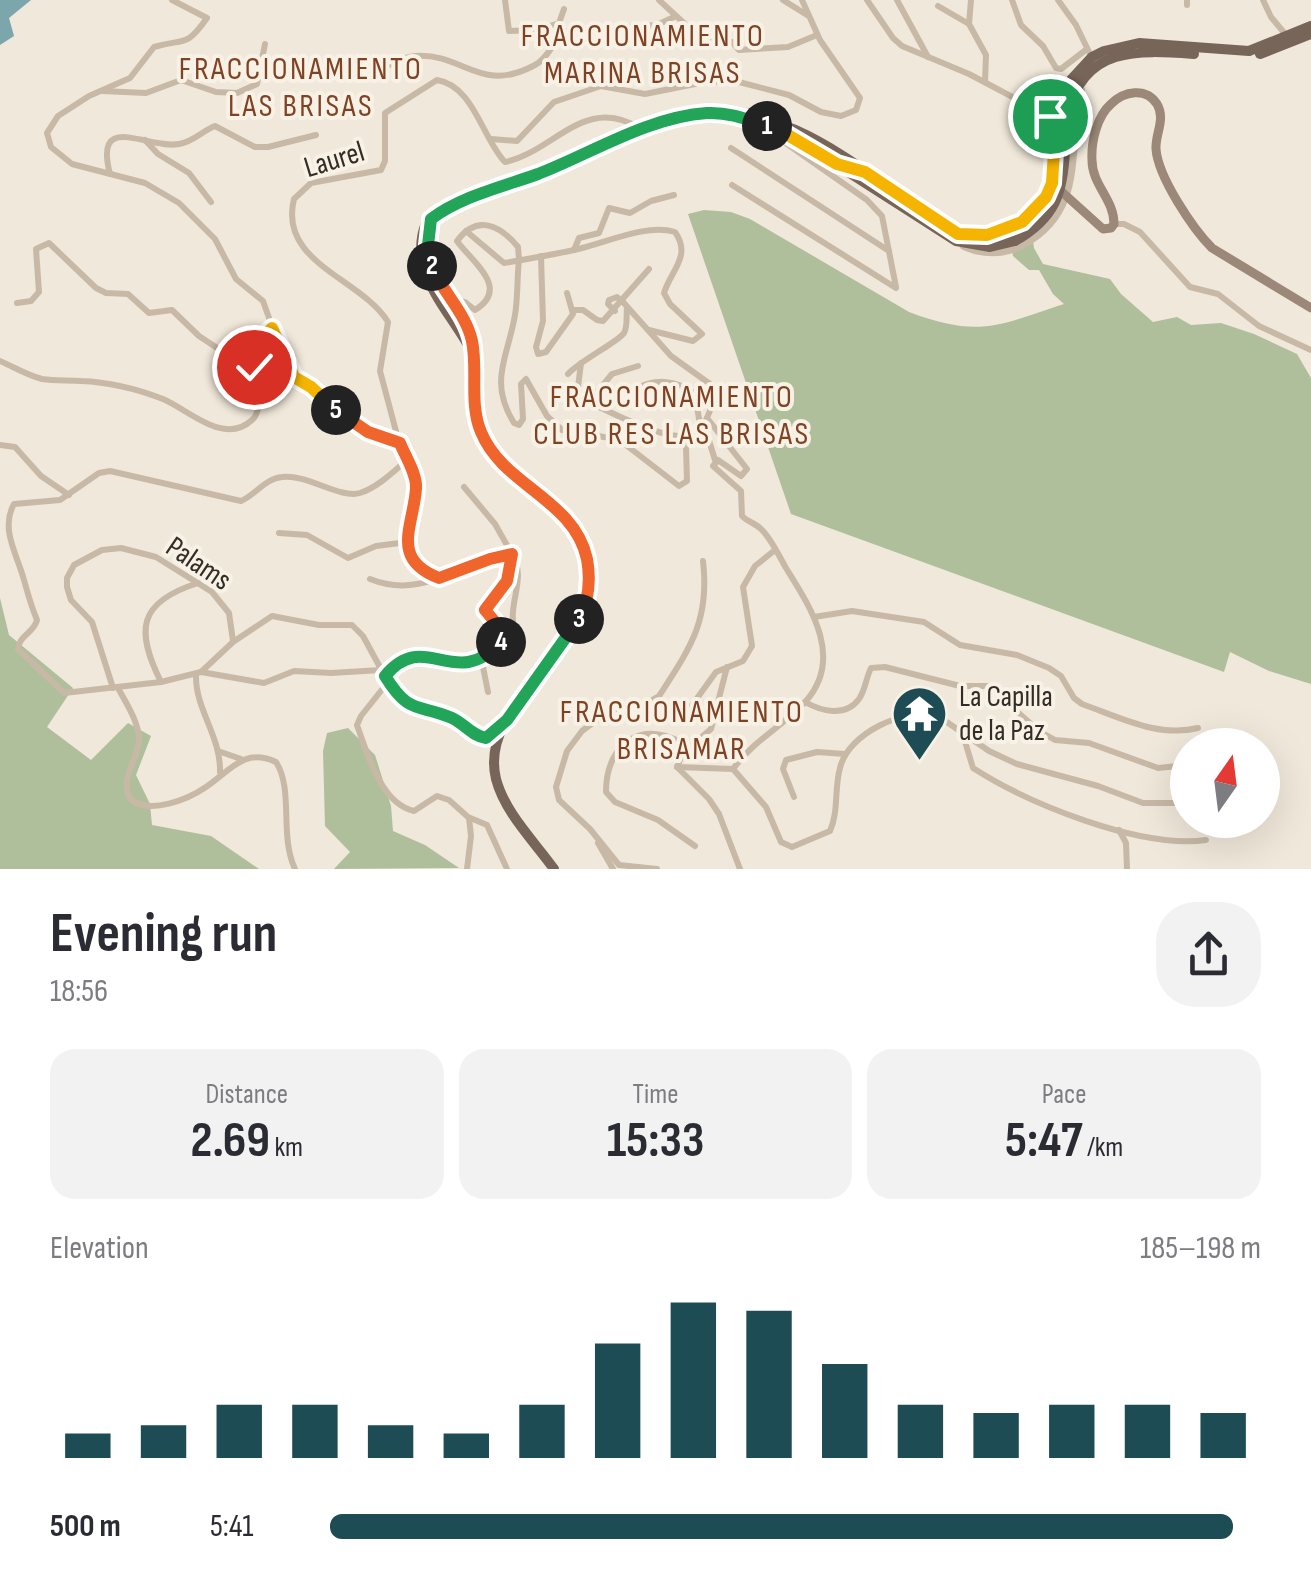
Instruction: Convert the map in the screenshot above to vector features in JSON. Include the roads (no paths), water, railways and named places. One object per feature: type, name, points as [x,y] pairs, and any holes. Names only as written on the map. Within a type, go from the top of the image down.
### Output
[{"type":"main road","points":[[1062,151],[1070,105],[1090,53],[1140,43],[1249,51],[1311,26]]},
{"type":"main road","points":[[735,114],[781,131],[834,169],[957,237],[990,248],[1038,226],[1054,206],[1064,176],[1066,88],[1101,62],[1145,51],[1252,57],[1311,34]]},
{"type":"main road","points":[[1052,183],[1103,229],[1111,228],[1112,210],[1094,178],[1094,138],[1108,106],[1129,93],[1147,95],[1157,103],[1160,112],[1156,150],[1162,168],[1199,234],[1212,248],[1311,308]]},
{"type":"main road","points":[[554,869],[514,815],[496,778],[497,744],[507,720],[577,624],[589,589],[589,569],[578,532],[505,465],[485,440],[476,410],[473,354],[421,262],[424,228],[431,219],[461,201],[540,173],[642,129],[695,114],[735,114],[784,124],[818,140],[957,237]]},
{"type":"main road","points":[[818,140],[834,169]]},
{"type":"main road","points":[[834,169],[865,172]]},
{"type":"street","points":[[172,0],[206,18],[196,34],[185,42],[154,47],[130,78],[71,106],[50,125],[48,140],[57,154],[72,164],[157,189],[186,210],[214,239],[236,279],[264,301],[294,377],[368,432],[400,443],[416,484],[408,542],[417,564],[439,578]]},
{"type":"street","points":[[505,0],[510,31],[537,30],[559,22],[564,8]]},
{"type":"street","points":[[659,0],[700,38],[732,42],[747,52],[788,46],[817,35]]},
{"type":"street","points":[[782,0],[808,15]]},
{"type":"street","points":[[488,138],[517,141],[554,102],[601,86],[646,94],[704,82],[735,81],[789,95],[822,112],[841,116],[856,110],[860,98],[817,35],[802,0]]},
{"type":"street","points":[[867,0],[892,38],[902,46],[985,82],[1056,120]]},
{"type":"street","points":[[897,0],[928,58]]},
{"type":"street","points":[[969,24],[971,0]]},
{"type":"street","points":[[1012,0],[1020,25],[1043,46],[1054,67],[1062,69],[1090,53],[1058,0]]},
{"type":"street","points":[[1263,0],[1270,17],[1286,36]]},
{"type":"street","points":[[938,6],[969,24],[986,56],[985,82]]},
{"type":"street","points":[[356,63],[383,70],[408,58],[423,57],[485,76],[501,77],[544,60],[567,31],[657,25],[674,16]]},
{"type":"street","points":[[98,91],[146,92],[181,80],[216,92],[247,91],[257,84],[265,44]]},
{"type":"street","points":[[957,237],[988,253],[1011,250],[1048,226],[1068,196],[1075,112],[1084,75]]},
{"type":"street","name":"Laurel","points":[[400,443],[380,372],[388,322],[303,249],[291,226],[294,199],[310,183],[381,170],[385,162],[385,112],[437,80],[450,83],[461,92],[502,159],[508,162],[590,120],[611,116],[642,129]]},
{"type":"street","points":[[957,237],[987,235],[1022,222],[1046,197],[1052,183],[1058,101],[1066,88]]},
{"type":"street","points":[[1040,112],[1058,101]]},
{"type":"street","points":[[1040,112],[1052,126],[1048,174],[1052,183]]},
{"type":"street","points":[[110,174],[106,155],[111,140],[125,136],[178,144],[215,126],[260,148],[316,135]]},
{"type":"street","points":[[145,140],[158,154],[188,173],[211,202]]},
{"type":"street","points":[[732,185],[896,288],[882,216],[834,169],[786,144]]},
{"type":"street","points":[[731,148],[890,252]]},
{"type":"street","points":[[574,250],[580,238],[599,233],[609,208],[630,212],[674,195]]},
{"type":"street","points":[[444,298],[465,302],[475,310],[489,299],[486,276],[456,241],[466,231],[482,224],[499,227],[518,247],[537,257]]},
{"type":"street","points":[[1114,224],[1140,232],[1190,288],[1218,294],[1259,326],[1311,350]]},
{"type":"street","points":[[466,231],[517,276]]},
{"type":"street","points":[[504,263],[641,233],[675,232],[682,256],[664,292],[670,304],[702,334],[693,340],[649,330]]},
{"type":"street","points":[[17,303],[31,300],[39,292],[36,249],[48,243],[96,288],[106,293],[128,294],[148,313],[172,310],[200,336],[253,372]]},
{"type":"street","points":[[518,247],[510,341],[499,376],[501,394],[514,423],[519,425],[523,419],[521,384],[526,379],[547,416],[562,430],[610,438],[626,445],[679,486],[687,480],[686,447],[713,398],[710,384],[671,356],[625,304]]},
{"type":"street","points":[[537,257],[543,321],[536,347],[538,354],[546,352],[574,310]]},
{"type":"street","points":[[574,310],[583,310],[600,322],[625,304],[649,269]]},
{"type":"street","points":[[567,293],[574,310]]},
{"type":"street","points":[[568,374],[622,335],[626,326],[625,304]]},
{"type":"street","points":[[0,361],[37,377],[105,384],[160,398],[226,430],[249,423],[256,414],[259,400],[253,372],[262,338],[272,328]]},
{"type":"street","points":[[581,362],[578,395],[583,402],[673,436],[686,447]]},
{"type":"street","points":[[589,402],[612,374],[638,366]]},
{"type":"street","points":[[633,390],[658,381],[683,386],[695,394],[716,469],[741,491],[742,516],[761,528],[775,550],[814,618],[822,645],[824,669],[819,685],[806,702],[744,752],[732,769]]},
{"type":"street","points":[[704,418],[746,466],[746,472],[737,474],[715,460]]},
{"type":"street","points":[[673,436],[692,432]]},
{"type":"street","points":[[0,445],[15,447],[41,476],[70,495]]},
{"type":"street","points":[[385,676],[294,671],[270,682],[257,683],[199,674],[64,693],[18,650],[20,640],[37,620],[3,535],[7,512],[14,504],[55,501],[110,470],[241,501],[271,479],[286,476],[352,494],[382,481],[407,460]]},
{"type":"street","points":[[464,487],[495,524],[520,572],[512,613],[514,628]]},
{"type":"street","points":[[279,533],[307,536],[348,558],[376,546],[408,542]]},
{"type":"street","name":"Palams","points":[[116,688],[92,622],[71,600],[68,587],[70,570],[102,550],[121,548],[156,557],[198,583],[224,603],[233,642]]},
{"type":"street","points":[[650,702],[677,712],[690,708],[716,672],[743,661],[752,646],[742,594],[745,580],[775,550]]},
{"type":"street","points":[[370,579],[404,588],[512,554]]},
{"type":"street","points":[[507,869],[487,826],[441,796],[434,797],[420,810],[408,810],[380,782],[358,722],[385,676],[399,662],[416,654],[446,664],[466,663],[482,657],[503,638],[501,629],[485,610],[507,581],[512,554]]},
{"type":"street","points":[[656,869],[619,865],[559,800],[556,787],[562,761],[582,732],[610,710],[650,702],[659,696],[697,634],[705,601],[703,561]]},
{"type":"street","points":[[160,682],[144,640],[144,622],[162,600],[198,583]]},
{"type":"street","points":[[814,618],[852,611],[924,622],[960,645],[1017,655],[1048,668],[1061,676],[1082,704],[1154,729],[1170,730]]},
{"type":"street","points":[[220,773],[209,719],[196,695],[199,674],[233,642],[272,616],[318,625],[352,625],[363,636],[385,676],[411,706],[453,719],[482,738],[492,735],[507,720]]},
{"type":"street","points":[[482,657],[488,692]]},
{"type":"street","points":[[678,768],[688,747],[711,728],[727,667]]},
{"type":"street","points":[[806,702],[825,711],[846,708],[858,701],[871,668],[885,667],[960,686],[988,686],[1054,740],[1089,743],[1158,768],[1170,767]]},
{"type":"street","points":[[116,688],[139,734],[126,785],[130,800],[144,807],[174,800],[206,787],[242,759]]},
{"type":"street","points":[[678,768],[732,769],[766,807],[781,842],[792,847],[830,831],[844,754],[861,738],[913,714],[938,716],[989,750],[1034,770],[1098,786],[1143,803],[1170,803]]},
{"type":"street","points":[[688,747],[664,734],[636,736],[622,744],[614,755],[606,792],[615,802],[658,820],[695,846]]},
{"type":"street","points":[[962,734],[970,763],[981,773],[1060,813],[1182,842],[1206,840]]},
{"type":"street","points":[[218,750],[242,759],[267,758],[280,768],[288,849],[296,869]]},
{"type":"street","points":[[794,797],[784,762],[803,753],[844,754]]},
{"type":"street","points":[[678,768],[709,798],[719,814],[740,869]]},
{"type":"street","points":[[467,869],[468,817]]},
{"type":"street","points":[[1118,829],[1126,843],[1127,869]]},
{"type":"street","points":[[596,837],[614,869]]},
{"type":"water","points":[[0,0],[31,0],[9,18],[14,36],[0,45]]},
{"type":"place","name":"La Capilla de la Paz","points":[[920,762]]},
{"type":"district","name":"FRACCIONAMIENTO MARINA BRISAS","points":[[643,54]]},
{"type":"district","name":"FRACCIONAMIENTO LAS BRISAS","points":[[301,86]]},
{"type":"district","name":"FRACCIONAMIENTO CLUB RES LAS BRISAS","points":[[672,414]]},
{"type":"district","name":"FRACCIONAMIENTO BRISAMAR","points":[[682,730]]}]
